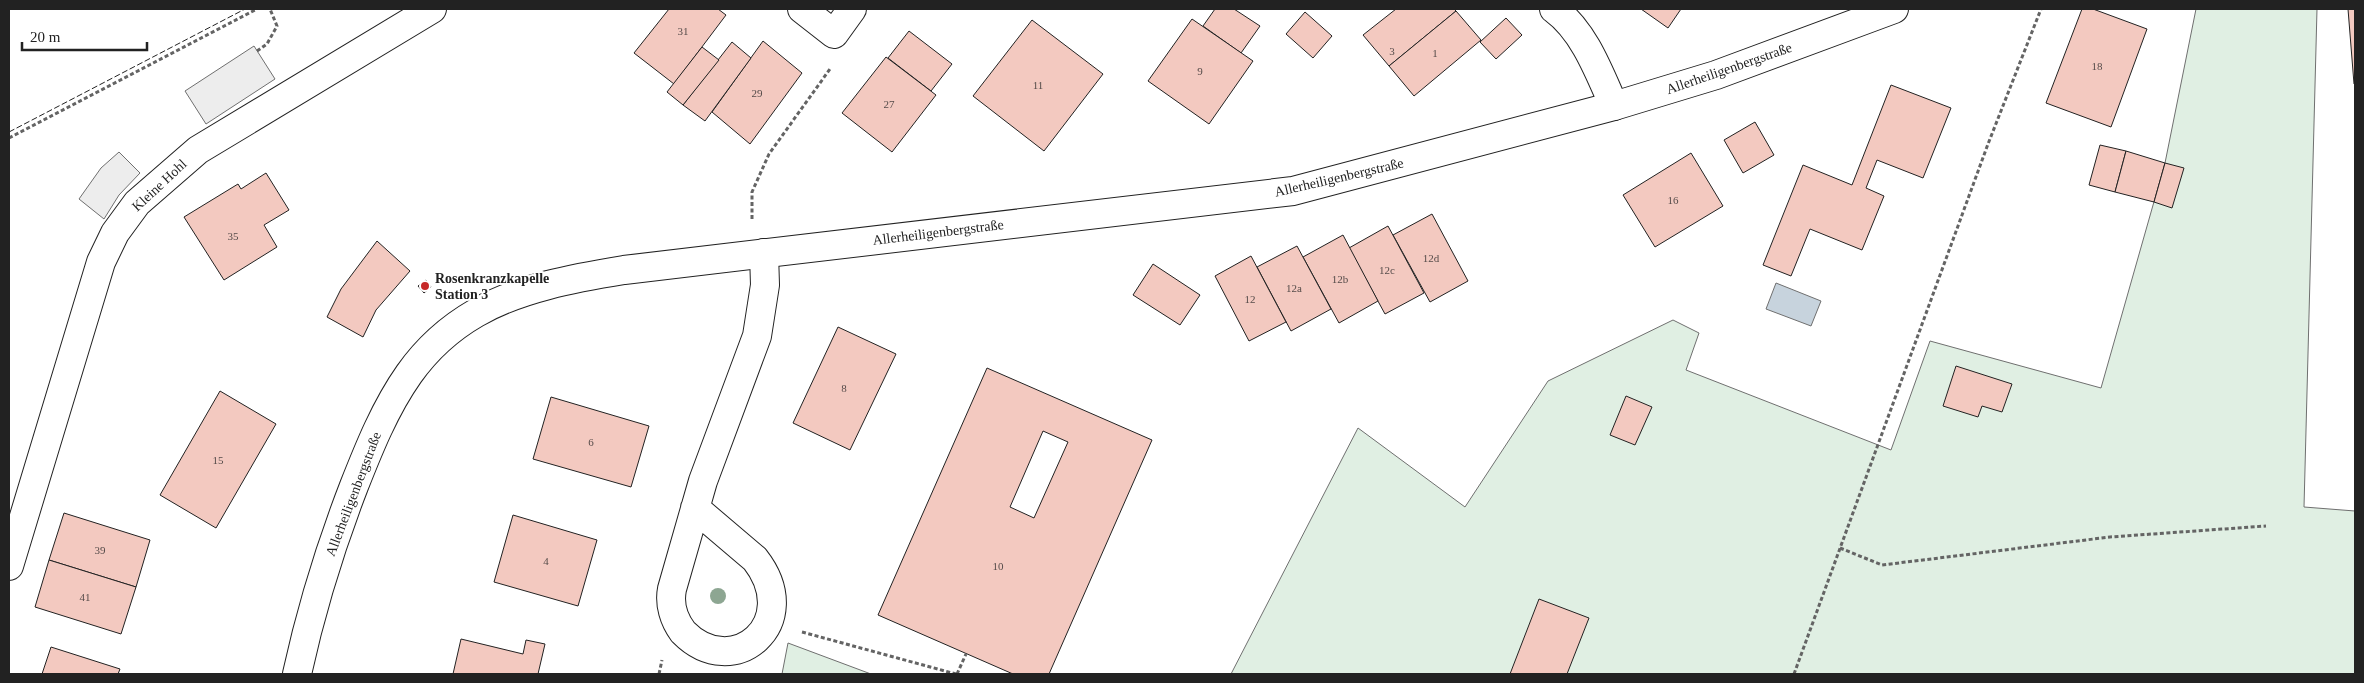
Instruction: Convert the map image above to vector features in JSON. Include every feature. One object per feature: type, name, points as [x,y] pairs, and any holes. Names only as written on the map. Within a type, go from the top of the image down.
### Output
[{"type":"street","name":"Kleine Hohl","points":[[9,566],[101,262],[116,233],[137,203],[198,150],[432,9]]},
{"type":"street","points":[[802,9],[834,34],[852,9]]},
{"type":"street","points":[[1554,9],[1564,17],[1594,58],[1614,106]]},
{"type":"street","name":"Allerheiligenbergstraße","points":[[297,674],[309,617],[338,527],[372,439],[408,375],[427,351],[449,331],[475,313],[514,295],[614,271],[1293,191],[1614,106],[1716,75],[1894,9]]},
{"type":"street","points":[[695,508],[755,559],[762,570],[771,594],[773,609],[766,632],[758,642],[737,653],[724,654],[706,651],[697,647],[681,629],[672,610],[672,589],[695,508],[757,336],[765,285],[759,254]]},
{"type":"path","points":[[9,138],[258,9]]},
{"type":"path","points":[[257,51],[268,44],[276,26],[270,9]]},
{"type":"path","points":[[1794,674],[1988,144],[2040,9]]},
{"type":"path","points":[[759,254],[752,192],[770,154],[832,66]]},
{"type":"path","points":[[1840,548],[1882,565],[2110,537],[2266,526]]},
{"type":"path","points":[[824,638],[957,674],[966,654]]},
{"type":"green space","points":[[2196,9],[2317,9],[2304,507],[2355,511],[2355,674],[1231,674],[1358,428],[1465,507],[1548,381],[1673,320],[1699,333],[1686,370],[1891,450],[1930,341],[2101,388],[2165,163]]},
{"type":"green space","points":[[788,643],[871,674],[782,674]]},
{"type":"shaded area","points":[[254,46],[275,79],[206,124],[185,91]]},
{"type":"shaded area","points":[[119,152],[140,173],[119,195],[104,219],[79,199],[101,168]]},
{"type":"shaded area","points":[[1776,283],[1821,301],[1811,326],[1766,309]]},
{"type":"building","points":[[669,9],[718,9],[726,15],[674,84],[634,53]]},
{"type":"building","points":[[1215,9],[1234,9],[1260,26],[1241,53],[1203,26]]},
{"type":"building","points":[[1396,9],[1454,9],[1456,11],[1389,66],[1363,35]]},
{"type":"building","points":[[1641,9],[1681,9],[1668,28]]},
{"type":"building","points":[[2082,9],[2093,9],[2147,29],[2111,127],[2046,103]]},
{"type":"building","points":[[2348,9],[2355,9],[2355,84],[2354,84]]},
{"type":"building","points":[[1456,11],[1481,40],[1414,96],[1389,66]]},
{"type":"building","points":[[1305,12],[1332,36],[1313,58],[1286,34]]},
{"type":"building","points":[[1506,18],[1522,35],[1496,59],[1480,42]]},
{"type":"building","points":[[1192,19],[1253,61],[1209,124],[1148,81]]},
{"type":"building","points":[[1032,20],[1103,74],[1044,151],[973,96]]},
{"type":"building","points":[[909,31],[952,64],[931,91],[888,58]]},
{"type":"building","points":[[763,41],[802,73],[750,144],[712,112]]},
{"type":"building","points":[[732,42],[751,58],[705,121],[683,105]]},
{"type":"building","points":[[702,47],[719,60],[683,105],[667,92]]},
{"type":"building","points":[[886,57],[936,95],[892,152],[842,113]]},
{"type":"building","points":[[1891,85],[1951,108],[1923,178],[1877,160],[1866,188],[1884,196],[1862,250],[1810,229],[1791,276],[1763,265],[1803,165],[1852,185]]},
{"type":"building","points":[[1755,122],[1774,155],[1743,173],[1724,140]]},
{"type":"building","points":[[2100,145],[2126,151],[2115,192],[2089,185]]},
{"type":"building","points":[[2126,151],[2165,163],[2154,202],[2115,192]]},
{"type":"building","points":[[1691,153],[1723,206],[1655,247],[1623,195]]},
{"type":"building","points":[[2165,163],[2184,168],[2172,208],[2154,202]]},
{"type":"building","points":[[266,173],[289,210],[264,225],[277,247],[224,280],[184,217],[238,184],[241,189]]},
{"type":"building","points":[[1432,214],[1468,281],[1430,302],[1393,235]]},
{"type":"building","points":[[1388,226],[1424,293],[1385,314],[1349,248]]},
{"type":"building","points":[[1343,235],[1378,301],[1339,323],[1303,257]]},
{"type":"building","points":[[377,241],[410,271],[376,310],[363,337],[327,317],[341,289]]},
{"type":"building","points":[[1297,246],[1331,309],[1291,331],[1257,267]]},
{"type":"building","points":[[1251,256],[1286,322],[1249,341],[1215,276]]},
{"type":"building","points":[[1153,264],[1200,295],[1180,325],[1133,295]]},
{"type":"building","name":"Rosenkranzkapelle Station 3","points":[[426,280],[431,287],[424,293],[418,286]]},
{"type":"building","points":[[838,327],[896,354],[850,450],[793,423]]},
{"type":"building","points":[[1956,366],[2012,384],[2002,412],[1982,406],[1978,417],[1943,406]]},
{"type":"building","points":[[987,368],[1152,440],[1049,674],[1013,674],[878,615]],"holes":[[[1043,431],[1068,442],[1034,518],[1010,507]]]},
{"type":"building","points":[[220,391],[276,424],[216,528],[160,495]]},
{"type":"building","points":[[1626,396],[1652,407],[1635,445],[1610,435]]},
{"type":"building","points":[[551,397],[649,426],[631,487],[533,459]]},
{"type":"building","points":[[64,513],[150,540],[136,587],[49,560]]},
{"type":"building","points":[[513,515],[597,540],[578,606],[494,582]]},
{"type":"building","points":[[49,560],[136,587],[121,634],[35,607]]},
{"type":"building","points":[[1539,599],[1589,618],[1567,674],[1510,674]]},
{"type":"building","points":[[461,639],[523,654],[526,640],[545,644],[538,674],[453,674]]},
{"type":"building","points":[[51,647],[120,669],[118,674],[42,674]]},
{"type":"fence","points":[[9,132],[245,9]]},
{"type":"place","name":"Rosenkranzkapelle Station 3","points":[[425,286]]}]
